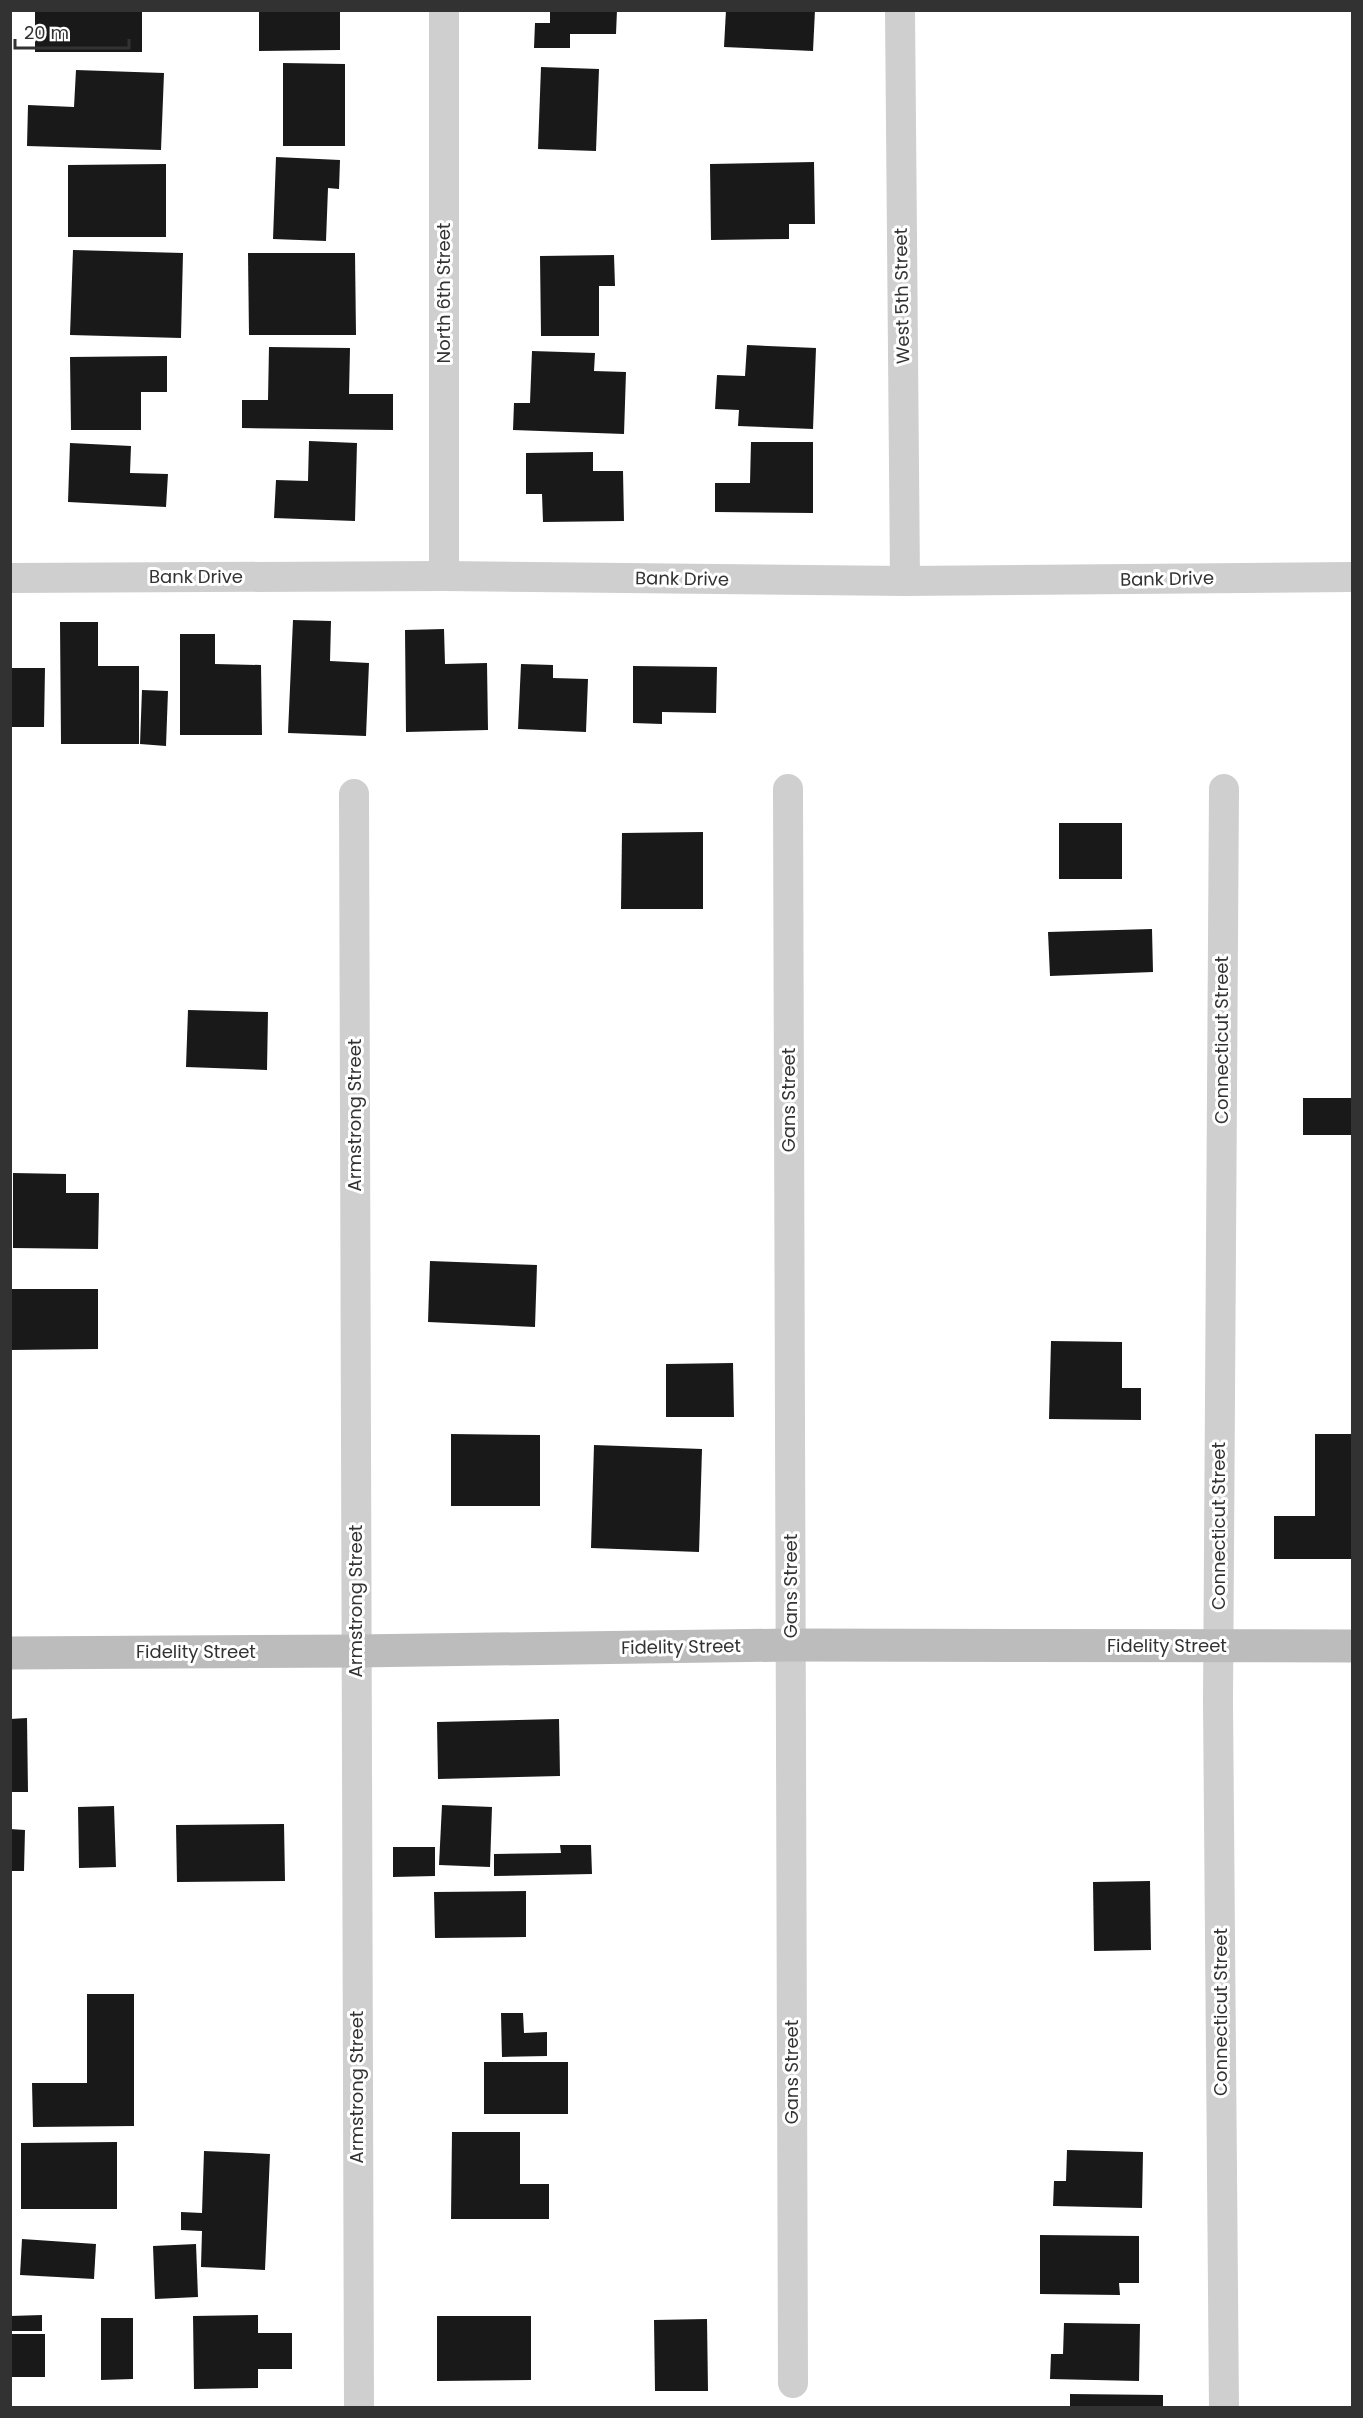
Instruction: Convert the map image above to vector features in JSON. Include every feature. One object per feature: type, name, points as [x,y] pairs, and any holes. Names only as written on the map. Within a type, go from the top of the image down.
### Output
[{"type":"main road","name":"Fidelity Street","points":[[10,1653],[790,1645],[1353,1646]]},
{"type":"street","name":"North 6th Street","points":[[444,10],[444,576]]},
{"type":"street","name":"West 5th Street","points":[[900,10],[905,581]]},
{"type":"street","name":"Bank Drive","points":[[10,578],[444,576],[905,581],[1353,577]]},
{"type":"street","name":"Gans Street","points":[[789,789],[793,2383]]},
{"type":"street","name":"Connecticut Street","points":[[1224,789],[1219,1646],[1224,2408]]},
{"type":"street","name":"Armstrong Street","points":[[354,794],[359,2408]]},
{"type":"building","points":[[69,10],[142,10],[142,52],[35,52],[35,12],[69,12]]},
{"type":"building","points":[[259,10],[340,10],[340,50],[259,51]]},
{"type":"building","points":[[550,10],[617,10],[616,34],[570,34],[570,48],[534,48],[535,23],[550,23]]},
{"type":"building","points":[[726,10],[815,10],[813,51],[724,47]]},
{"type":"building","points":[[283,63],[345,64],[345,146],[283,146]]},
{"type":"building","points":[[541,67],[599,69],[596,151],[538,149]]},
{"type":"building","points":[[76,70],[164,73],[161,150],[27,146],[28,105],[74,107]]},
{"type":"building","points":[[276,157],[340,160],[339,189],[328,188],[326,241],[273,239]]},
{"type":"building","points":[[814,162],[815,224],[789,224],[789,239],[711,240],[710,164]]},
{"type":"building","points":[[166,164],[166,237],[68,237],[68,165]]},
{"type":"building","points":[[73,250],[183,253],[181,338],[70,335]]},
{"type":"building","points":[[248,253],[355,253],[356,335],[249,335]]},
{"type":"building","points":[[614,255],[615,286],[599,286],[599,336],[541,336],[540,256]]},
{"type":"building","points":[[747,345],[816,348],[813,429],[738,426],[739,410],[715,409],[717,375],[745,376]]},
{"type":"building","points":[[269,347],[350,348],[349,394],[393,394],[393,430],[242,428],[242,400],[268,400]]},
{"type":"building","points":[[532,351],[595,353],[594,371],[626,372],[624,434],[513,430],[514,403],[530,403]]},
{"type":"building","points":[[167,356],[167,392],[141,392],[141,430],[71,430],[70,357]]},
{"type":"building","points":[[309,441],[357,443],[355,521],[274,518],[276,480],[308,481]]},
{"type":"building","points":[[751,442],[813,442],[813,513],[715,512],[715,483],[750,483]]},
{"type":"building","points":[[70,443],[131,446],[130,473],[168,474],[166,507],[68,502]]},
{"type":"building","points":[[593,452],[593,471],[623,471],[624,521],[543,522],[542,494],[526,494],[526,453]]},
{"type":"building","points":[[293,620],[331,621],[330,661],[369,663],[366,736],[288,733]]},
{"type":"building","points":[[60,622],[98,622],[98,666],[139,666],[139,744],[61,744]]},
{"type":"building","points":[[444,629],[445,664],[487,663],[488,730],[406,732],[405,630]]},
{"type":"building","points":[[180,634],[215,634],[215,664],[261,665],[262,735],[180,735]]},
{"type":"building","points":[[521,664],[553,665],[553,678],[588,679],[586,732],[518,729]]},
{"type":"building","points":[[633,666],[717,667],[716,713],[662,712],[662,724],[633,723]]},
{"type":"building","points":[[10,668],[45,668],[44,727],[10,727]]},
{"type":"building","points":[[142,690],[168,691],[166,746],[140,744]]},
{"type":"building","points":[[1059,823],[1122,823],[1122,879],[1059,879]]},
{"type":"building","points":[[703,832],[703,909],[621,909],[622,833]]},
{"type":"building","points":[[1152,929],[1153,972],[1050,976],[1048,932]]},
{"type":"building","points":[[188,1010],[268,1012],[267,1070],[186,1067]]},
{"type":"building","points":[[1303,1098],[1352,1098],[1352,1135],[1303,1135]]},
{"type":"building","points":[[13,1173],[66,1174],[66,1193],[99,1193],[98,1249],[13,1248]]},
{"type":"building","points":[[430,1261],[537,1265],[535,1327],[428,1322]]},
{"type":"building","points":[[10,1289],[98,1289],[98,1349],[10,1350]]},
{"type":"building","points":[[1051,1341],[1122,1342],[1122,1388],[1141,1388],[1141,1420],[1049,1419]]},
{"type":"building","points":[[733,1363],[734,1417],[666,1417],[666,1364]]},
{"type":"building","points":[[451,1434],[540,1435],[540,1506],[451,1506]]},
{"type":"building","points":[[1315,1434],[1352,1434],[1352,1559],[1274,1559],[1274,1516],[1315,1516]]},
{"type":"building","points":[[594,1445],[702,1449],[699,1552],[591,1548]]},
{"type":"building","points":[[27,1718],[28,1792],[10,1792],[10,1719]]},
{"type":"building","points":[[559,1719],[560,1776],[438,1779],[437,1722]]},
{"type":"building","points":[[442,1805],[492,1807],[490,1867],[439,1865]]},
{"type":"building","points":[[114,1806],[116,1867],[79,1868],[78,1807]]},
{"type":"building","points":[[284,1824],[285,1881],[177,1882],[176,1825]]},
{"type":"building","points":[[10,1829],[25,1830],[24,1871],[10,1871]]},
{"type":"building","points":[[560,1845],[591,1845],[592,1874],[494,1876],[494,1854],[561,1853]]},
{"type":"building","points":[[393,1847],[435,1847],[435,1876],[393,1877]]},
{"type":"building","points":[[1150,1881],[1151,1950],[1094,1951],[1093,1882]]},
{"type":"building","points":[[526,1891],[526,1937],[435,1938],[434,1892]]},
{"type":"building","points":[[87,1994],[134,1994],[134,2126],[33,2127],[32,2083],[87,2083]]},
{"type":"building","points":[[501,2013],[523,2013],[524,2033],[547,2032],[547,2056],[502,2057]]},
{"type":"building","points":[[484,2062],[568,2062],[568,2114],[484,2114]]},
{"type":"building","points":[[452,2132],[520,2132],[520,2184],[549,2184],[549,2219],[451,2219]]},
{"type":"building","points":[[117,2142],[117,2209],[21,2209],[21,2143]]},
{"type":"building","points":[[1067,2150],[1143,2152],[1142,2208],[1053,2206],[1054,2181],[1066,2181]]},
{"type":"building","points":[[204,2151],[270,2154],[265,2270],[201,2267],[202,2231],[181,2230],[181,2212],[202,2213]]},
{"type":"building","points":[[1040,2235],[1139,2236],[1139,2283],[1119,2283],[1120,2295],[1040,2294]]},
{"type":"building","points":[[22,2239],[96,2244],[94,2279],[20,2275]]},
{"type":"building","points":[[196,2244],[198,2297],[155,2299],[153,2246]]},
{"type":"building","points":[[42,2315],[42,2331],[10,2331],[10,2316]]},
{"type":"building","points":[[258,2315],[258,2333],[292,2333],[292,2369],[258,2369],[258,2388],[194,2389],[193,2316]]},
{"type":"building","points":[[437,2316],[531,2316],[531,2380],[437,2381]]},
{"type":"building","points":[[101,2318],[133,2318],[133,2379],[101,2380]]},
{"type":"building","points":[[707,2319],[708,2391],[655,2391],[654,2320]]},
{"type":"building","points":[[1064,2323],[1140,2324],[1139,2381],[1050,2379],[1051,2354],[1063,2354]]},
{"type":"building","points":[[10,2334],[45,2334],[45,2377],[10,2377]]},
{"type":"building","points":[[1070,2394],[1163,2395],[1163,2408],[1070,2408]]}]
